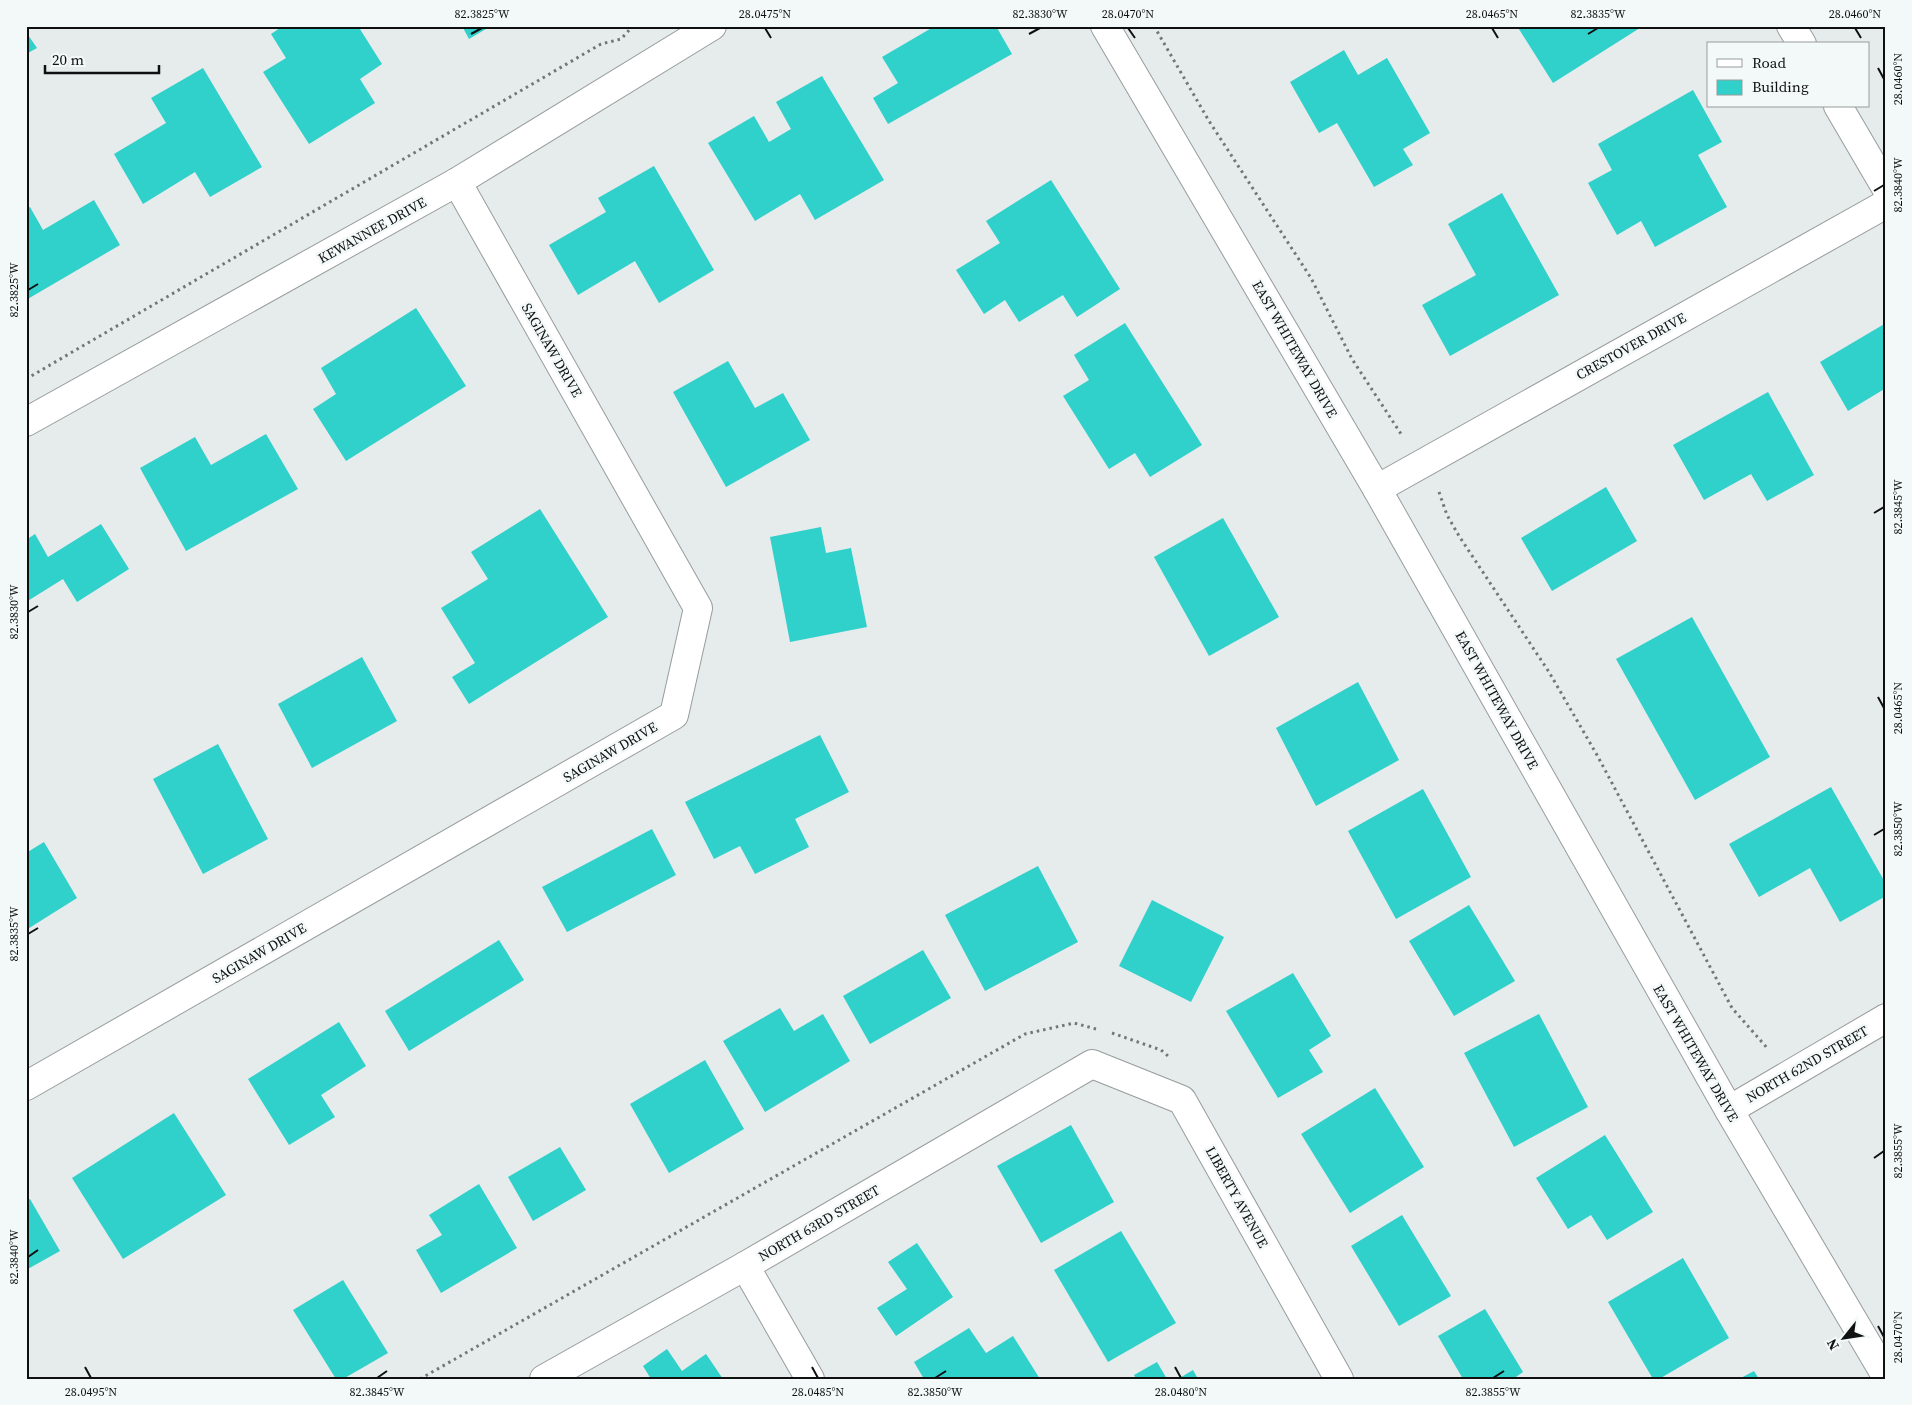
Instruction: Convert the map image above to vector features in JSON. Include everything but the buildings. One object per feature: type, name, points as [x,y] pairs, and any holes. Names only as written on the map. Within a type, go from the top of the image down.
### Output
[{"type":"street","name":"KEWANNEE DRIVE","points":[[26,422],[457,182],[712,26]]},
{"type":"street","name":"EAST WHITEWAY DRIVE","points":[[1105,26],[1377,489],[1729,1110],[1886,1376]]},
{"type":"street","points":[[1792,26],[1801,42]]},
{"type":"street","points":[[1839,108],[1886,188]]},
{"type":"street","name":"SAGINAW DRIVE","points":[[26,1086],[674,715],[698,608],[457,182]]},
{"type":"street","name":"CRESTOVER DRIVE","points":[[1377,489],[1886,204]]},
{"type":"street","name":"NORTH 62ND STREET","points":[[1729,1110],[1886,1018]]},
{"type":"street","name":"NORTH 63RD STREET","points":[[544,1379],[745,1266],[1092,1064]]},
{"type":"street","name":"LIBERTY AVENUE","points":[[1092,1064],[1182,1100],[1339,1379]]},
{"type":"street","points":[[745,1266],[810,1379]]},
{"type":"path","points":[[26,379],[601,44],[621,39],[633,26]]},
{"type":"path","points":[[1154,26],[1209,121],[1311,278],[1352,359],[1435,483],[1448,515],[1460,536],[1549,672],[1597,755],[1732,1008],[1762,1041],[1787,1076]]}]
